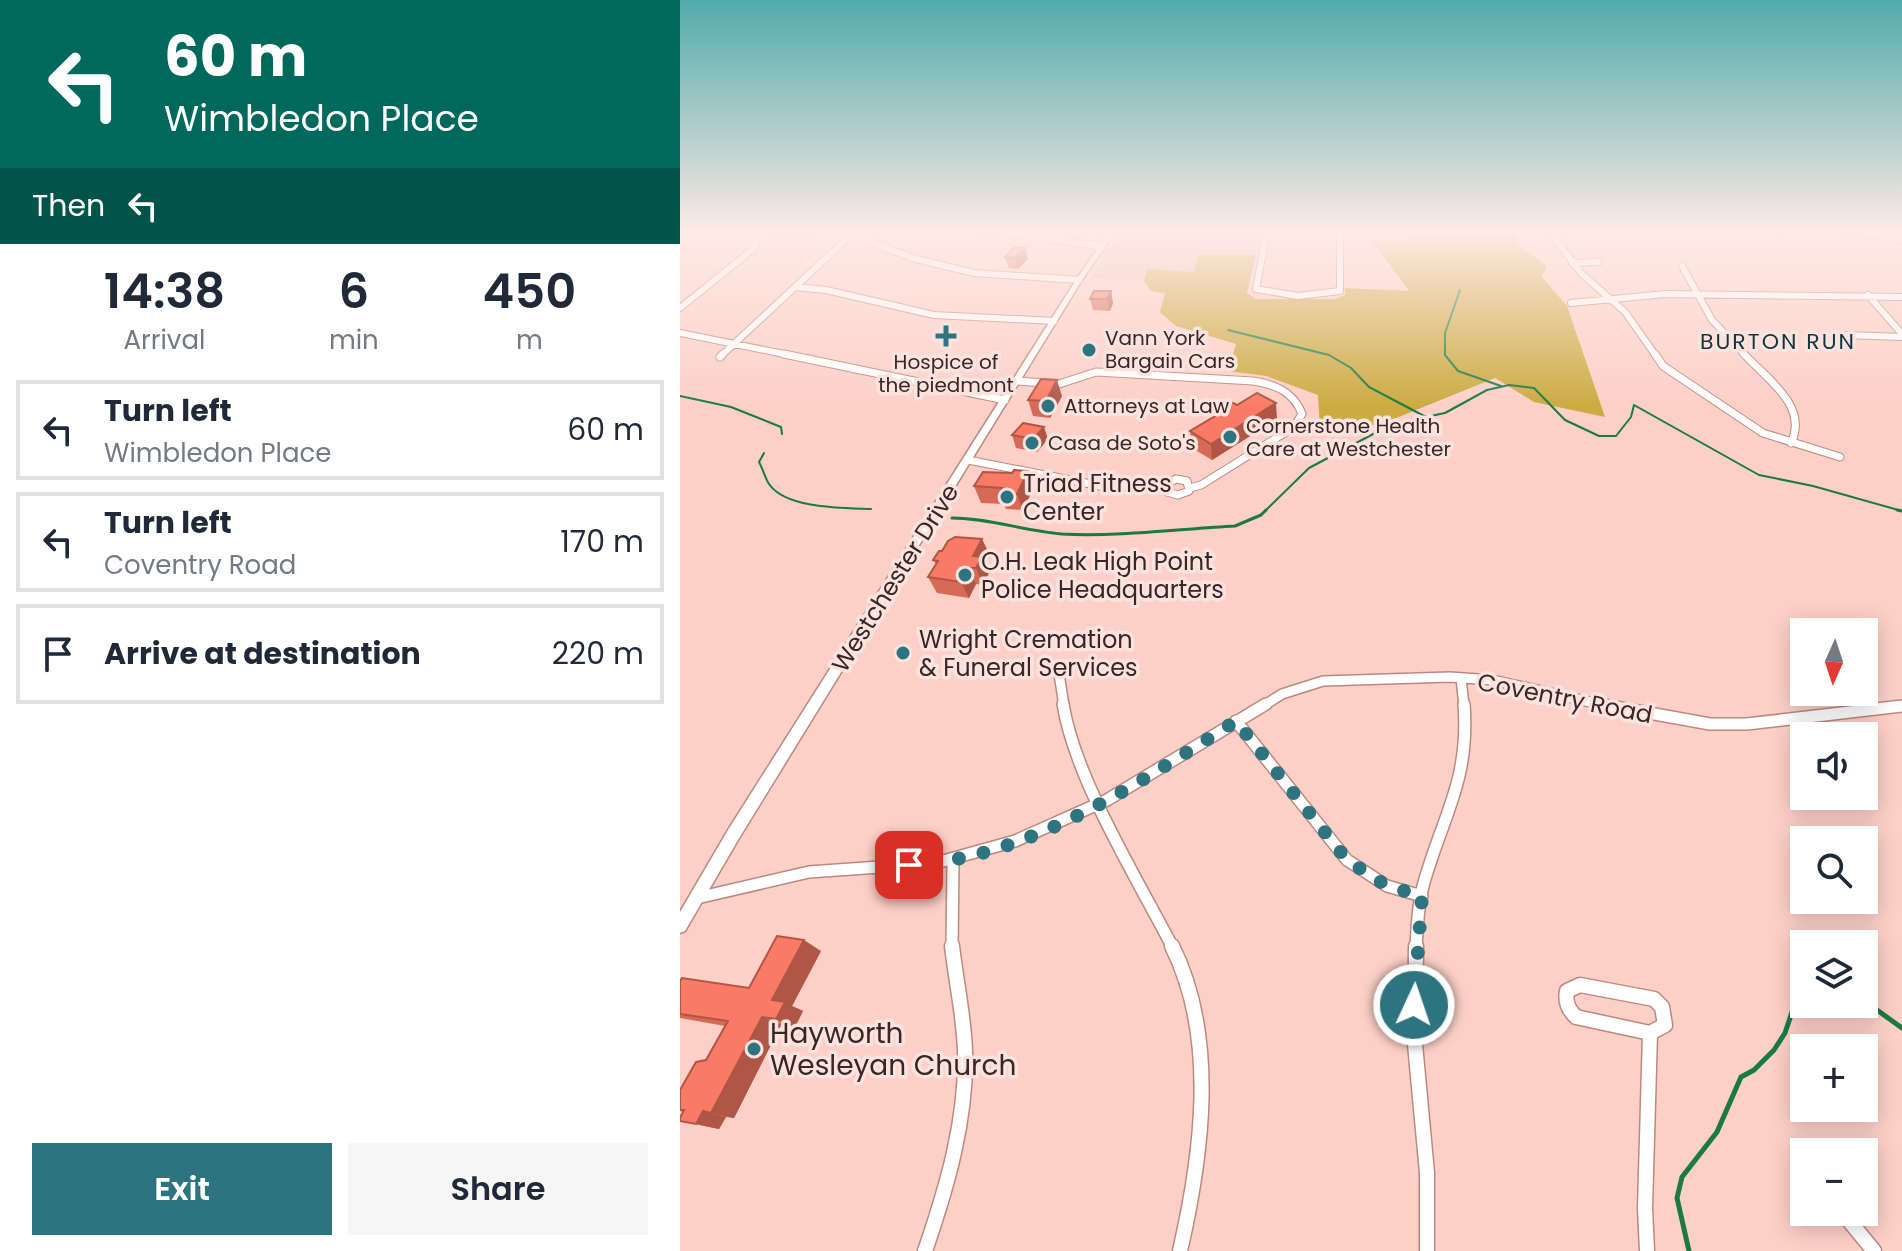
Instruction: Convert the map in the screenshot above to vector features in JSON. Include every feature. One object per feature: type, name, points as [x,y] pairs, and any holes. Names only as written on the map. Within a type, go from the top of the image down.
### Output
[{"type":"main road","name":"Westchester Drive","points":[[680,926],[733,835],[1073,289]]},
{"type":"street","points":[[680,308],[703,289]]},
{"type":"street","points":[[720,357],[792,289]]},
{"type":"street","points":[[828,289],[892,307],[937,315],[1054,321]]},
{"type":"street","points":[[1256,289],[1270,295],[1337,293],[1337,289]]},
{"type":"street","points":[[1600,289],[1630,319],[1663,366],[1763,433],[1840,457]]},
{"type":"street","points":[[1695,289],[1712,320],[1792,405],[1798,418],[1798,429],[1791,443]]},
{"type":"street","points":[[1571,303],[1666,294],[1902,297]]},
{"type":"street","points":[[1868,295],[1902,336]]},
{"type":"street","points":[[680,333],[1005,400]]},
{"type":"street","points":[[1846,335],[1902,336]]},
{"type":"street","points":[[1017,381],[1059,384],[1096,372],[1253,381],[1276,384],[1301,407],[1302,414],[1294,427],[1201,485],[1178,495],[1167,492],[1165,487]]},
{"type":"street","points":[[968,460],[1106,487],[1165,487],[1172,480],[1180,479],[1187,481],[1190,488]]},
{"type":"street","points":[[1058,667],[1068,734],[1099,804],[1176,955],[1195,1017],[1201,1087],[1196,1181],[1180,1251]]},
{"type":"street","points":[[1427,1251],[1430,1218],[1428,1151],[1415,1046],[1414,1005],[1422,896],[1464,761],[1467,731],[1461,678]]},
{"type":"street","name":"Coventry Road","points":[[697,898],[809,872],[953,859],[1015,841],[1099,804],[1282,694],[1323,681],[1461,678],[1527,686],[1650,715],[1710,724],[1747,724],[1902,706]]},
{"type":"street","points":[[1236,721],[1347,860],[1387,886],[1422,896]]},
{"type":"street","points":[[925,1251],[948,1185],[964,1085],[965,1049],[951,940],[953,859]]},
{"type":"street","points":[[1580,985],[1654,999],[1662,1007],[1665,1025],[1650,1033],[1576,1017],[1566,1003],[1567,991],[1580,985]]},
{"type":"street","points":[[1647,1251],[1645,1208],[1650,1033]]},
{"type":"street","points":[[1853,1226],[1874,1251]]},
{"type":"shaded area","points":[[1150,289],[1248,289],[1247,293],[1256,299],[1335,299],[1345,295],[1345,289],[1553,289],[1567,306],[1605,417],[1534,402],[1495,378],[1379,425],[1320,430],[1318,395],[1266,376],[1228,371],[1236,344],[1176,326],[1160,312],[1165,293]]},
{"type":"building","points":[[1094,291],[1111,291],[1107,299],[1090,299]]},
{"type":"building","points":[[1041,379],[1057,380],[1046,401],[1028,400]]},
{"type":"building","points":[[1257,393],[1276,403],[1211,444],[1190,431],[1227,409],[1223,407],[1231,402],[1237,405]]},
{"type":"building","points":[[1023,423],[1044,427],[1033,439],[1012,435]]},
{"type":"building","points":[[1014,470],[1028,471],[1017,494],[999,493],[1002,488],[974,486],[983,472],[1012,473]]},
{"type":"building","points":[[955,537],[982,539],[973,556],[982,557],[976,568],[969,568],[961,582],[928,577],[938,561],[933,560],[939,551]]},
{"type":"building","points":[[777,936],[804,940],[772,1000],[785,1002],[776,1019],[762,1017],[711,1113],[703,1111],[696,1124],[680,1121],[684,1110],[680,1110],[680,1090],[696,1062],[706,1060],[728,1021],[680,1014],[680,981],[682,978],[749,988]]},
{"type":"waterway","points":[[1460,290],[1445,333],[1445,355],[1458,371],[1501,386]]},
{"type":"waterway","points":[[1228,330],[1329,355],[1351,368],[1369,387],[1426,417]]},
{"type":"waterway","points":[[1426,417],[1445,413],[1487,390],[1509,385],[1534,388],[1565,420],[1599,436],[1616,436],[1631,417],[1634,405],[1759,475],[1813,486],[1902,511],[1897,510]]},
{"type":"waterway","points":[[680,396],[731,407],[781,427],[782,434]]},
{"type":"waterway","points":[[1264,512],[1309,468],[1392,424],[1426,417]]},
{"type":"waterway","points":[[764,453],[759,462],[768,482],[788,498],[816,506],[871,509]]},
{"type":"waterway","points":[[952,518],[1062,534],[1104,534],[1235,526],[1264,512]]},
{"type":"waterway","points":[[1878,1011],[1902,1028]]},
{"type":"waterway","points":[[1689,1251],[1677,1198],[1682,1177],[1717,1132],[1741,1077],[1754,1070],[1774,1050],[1790,1018]]},
{"type":"place","name":"Hospice of the piedmont","points":[[946,336]]},
{"type":"place","name":"Vann York Bargain Cars","points":[[1089,350]]},
{"type":"place","name":"Attorneys at Law","points":[[1048,406]]},
{"type":"place","name":"Cornerstone Health Care at Westchester","points":[[1230,437]]},
{"type":"place","name":"Casa de Soto's","points":[[1032,443]]},
{"type":"place","name":"Triad Fitness Center","points":[[1007,497]]},
{"type":"place","name":"O.H. Leak High Point Police Headquarters","points":[[965,575]]},
{"type":"place","name":"Wright Cremation & Funeral Services","points":[[903,653]]},
{"type":"place","name":"Hayworth Wesleyan Church","points":[[754,1049]]},
{"type":"district","name":"BURTON RUN","points":[[1778,341]]},
{"type":"route","points":[[909,865],[936,863],[992,849],[1057,824],[1107,800],[1236,721],[1347,860],[1387,886],[1422,896],[1414,1005]]}]
